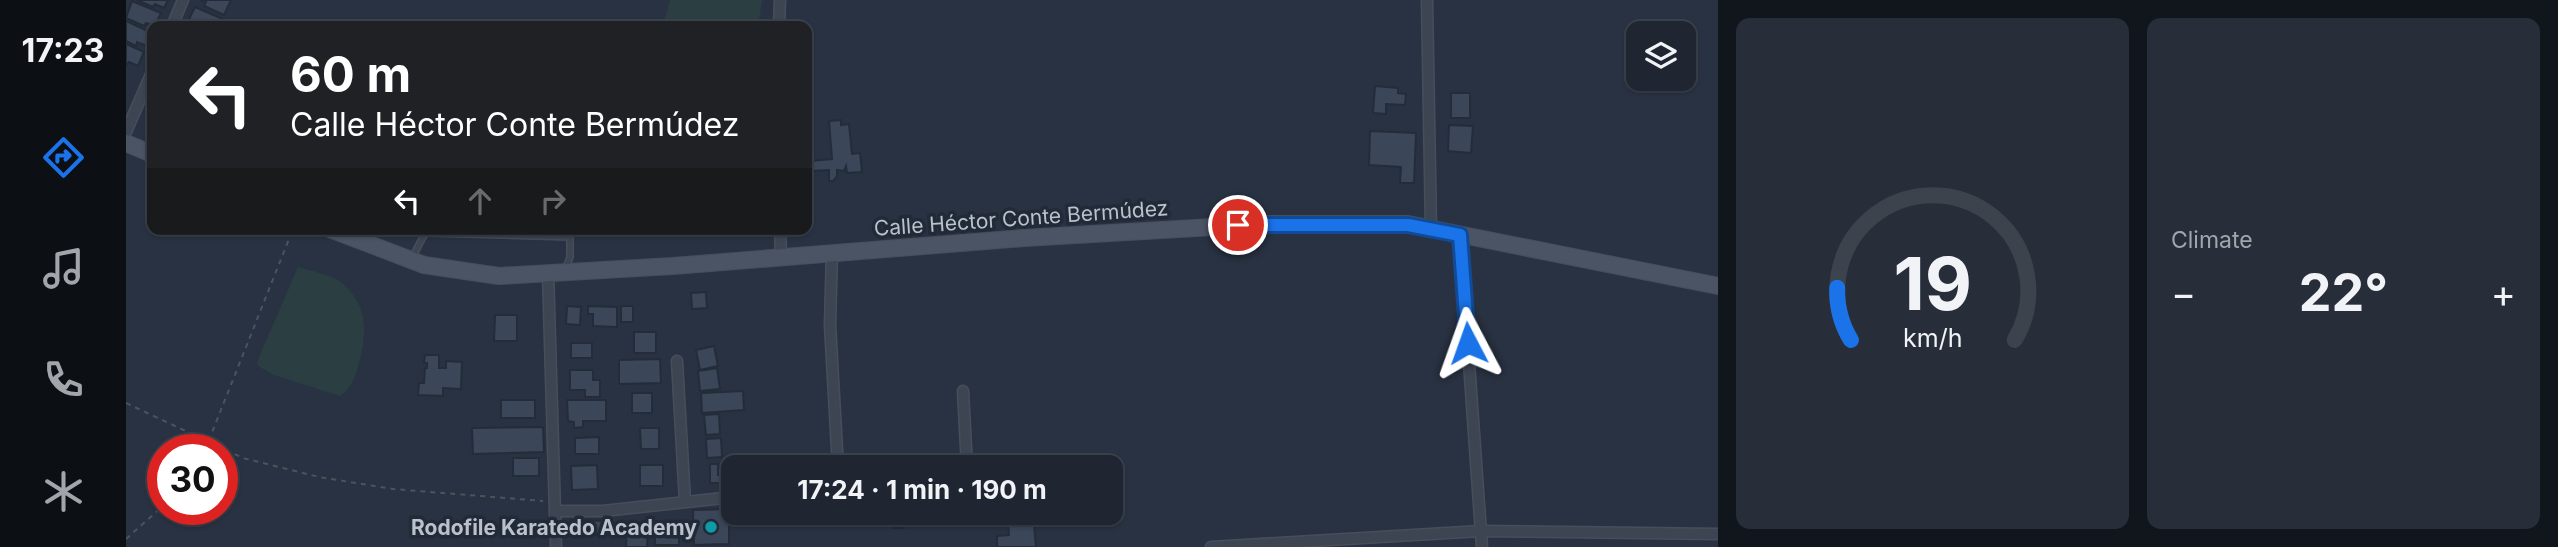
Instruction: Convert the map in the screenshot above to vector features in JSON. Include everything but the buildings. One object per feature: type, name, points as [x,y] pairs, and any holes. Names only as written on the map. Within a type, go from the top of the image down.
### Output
[{"type":"street","points":[[174,21],[183,0]]},
{"type":"street","points":[[779,21],[780,0]]},
{"type":"street","points":[[1427,0],[1431,229]]},
{"type":"street","points":[[126,132],[147,84]]},
{"type":"street","points":[[126,143],[147,152]]},
{"type":"street","name":"Calle Héctor Conte Bermúdez","points":[[346,235],[425,265],[499,276],[673,266],[1024,238],[1265,224],[1408,225],[1718,286]]},
{"type":"street","points":[[780,235],[781,256]]},
{"type":"street","points":[[1460,235],[1482,547]]},
{"type":"street","points":[[832,252],[830,325],[837,455]]},
{"type":"street","points":[[548,272],[556,547]]},
{"type":"street","points":[[677,360],[685,502]]},
{"type":"street","points":[[963,391],[966,455]]},
{"type":"street","points":[[555,506],[603,511],[721,498]]},
{"type":"street","points":[[1211,547],[1481,531],[1718,534]]},
{"type":"lane","points":[[411,260],[427,235]]},
{"type":"lane","points":[[523,235],[570,237],[570,257],[565,271]]},
{"type":"path","points":[[211,434],[291,235]]},
{"type":"path","points":[[126,403],[193,434]]},
{"type":"path","points":[[238,456],[319,477],[393,489],[555,506]]},
{"type":"path","points":[[126,539],[147,520]]},
{"type":"green space","points":[[670,0],[762,0],[759,21],[665,21]]},
{"type":"green space","points":[[298,267],[339,281],[355,297],[363,316],[363,348],[357,369],[348,389],[340,396],[274,375],[258,366],[257,362]]},
{"type":"place","name":"Rodofile Karatedo Academy","points":[[711,527]]},
{"type":"route","points":[[1238,225],[1408,225],[1460,235],[1468,343]]}]
